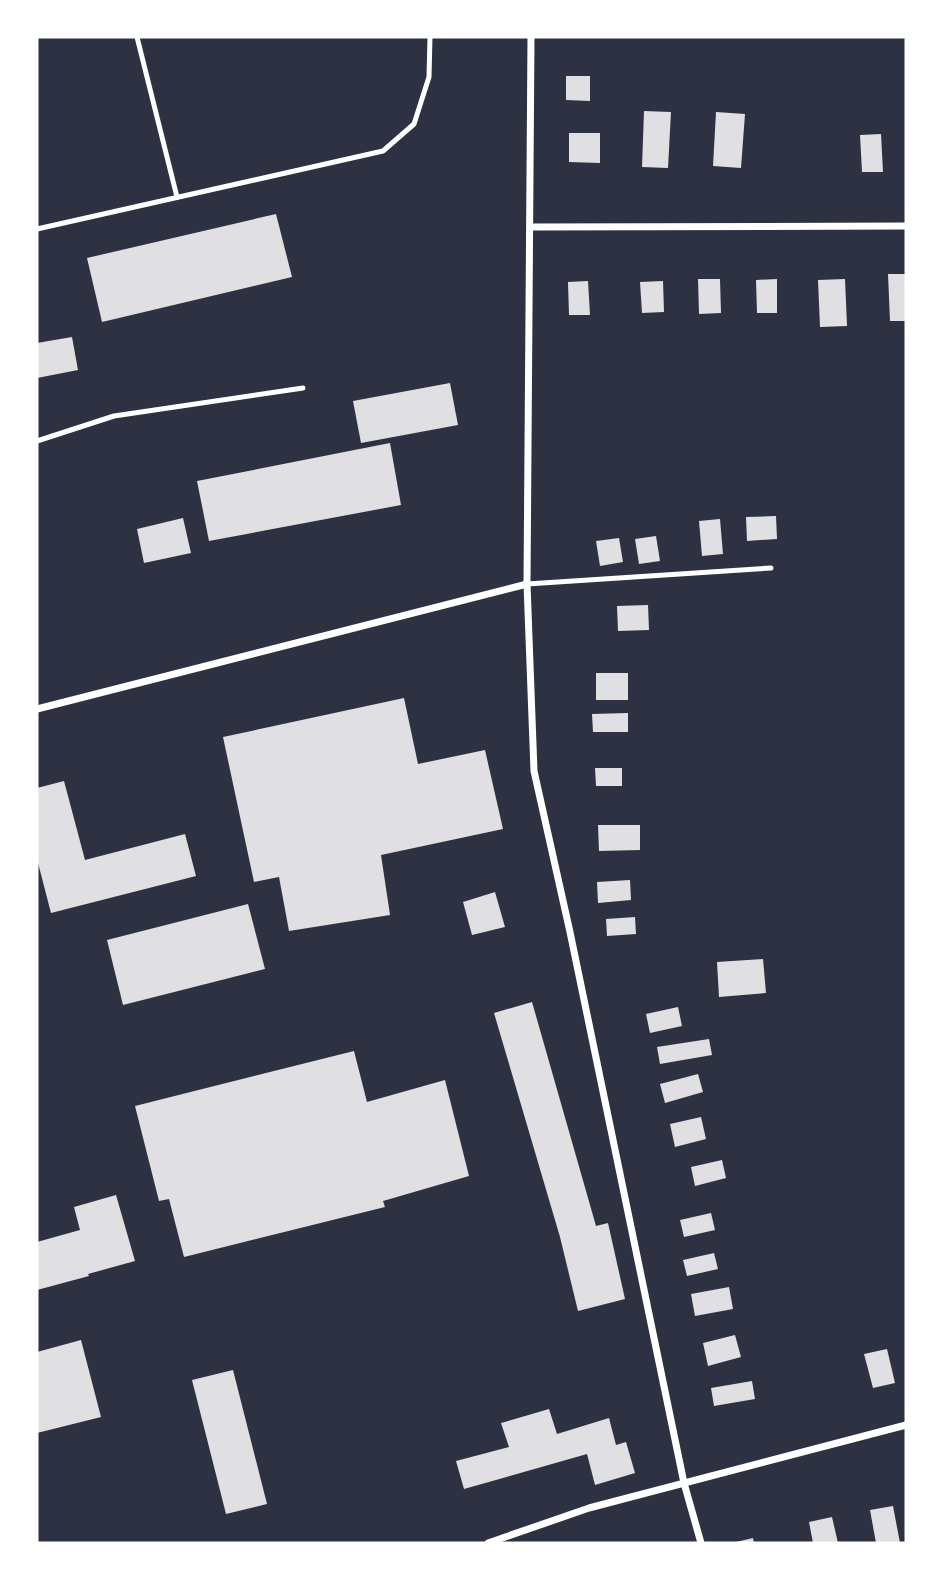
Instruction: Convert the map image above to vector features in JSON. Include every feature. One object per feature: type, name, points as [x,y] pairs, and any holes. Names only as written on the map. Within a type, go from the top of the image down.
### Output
[{"type":"street","points":[[531,37],[527,584],[534,771],[684,1483],[701,1543]]},
{"type":"street","points":[[531,227],[906,226]]},
{"type":"street","points":[[37,709],[527,584]]},
{"type":"street","points":[[488,1543],[589,1508],[906,1425]]},
{"type":"lane","points":[[137,37],[177,197]]},
{"type":"lane","points":[[37,229],[383,151],[414,124],[429,77],[430,37]]},
{"type":"lane","points":[[37,440],[114,416],[303,388]]},
{"type":"lane","points":[[527,584],[771,568]]},
{"type":"building","points":[[566,76],[590,76],[590,101],[566,100]]},
{"type":"building","points":[[644,111],[671,112],[668,168],[642,167]]},
{"type":"building","points":[[716,112],[745,114],[741,168],[713,166]]},
{"type":"building","points":[[569,133],[600,133],[600,163],[569,162]]},
{"type":"building","points":[[881,134],[883,172],[862,172],[860,135]]},
{"type":"building","points":[[276,214],[292,277],[102,322],[87,258]]},
{"type":"building","points":[[888,274],[906,274],[906,321],[890,321]]},
{"type":"building","points":[[698,279],[720,279],[721,313],[699,314]]},
{"type":"building","points":[[777,279],[777,313],[757,313],[756,280]]},
{"type":"building","points":[[845,279],[847,326],[820,327],[818,280]]},
{"type":"building","points":[[588,281],[590,315],[569,315],[568,282]]},
{"type":"building","points":[[663,281],[664,312],[642,313],[640,282]]},
{"type":"building","points":[[72,337],[78,370],[37,378],[37,343]]},
{"type":"building","points":[[450,383],[458,425],[361,443],[353,401]]},
{"type":"building","points":[[390,443],[401,505],[209,541],[197,481]]},
{"type":"building","points":[[776,516],[777,539],[747,541],[746,517]]},
{"type":"building","points":[[183,518],[191,553],[144,563],[137,529]]},
{"type":"building","points":[[720,519],[723,554],[702,556],[699,521]]},
{"type":"building","points":[[656,536],[660,561],[639,564],[635,539]]},
{"type":"building","points":[[619,538],[623,562],[600,566],[596,541]]},
{"type":"building","points":[[648,605],[649,630],[618,631],[617,606]]},
{"type":"building","points":[[596,673],[628,673],[628,700],[596,700]]},
{"type":"building","points":[[404,698],[418,764],[485,750],[503,829],[381,855],[390,915],[289,931],[279,877],[254,882],[223,737]]},
{"type":"building","points":[[628,713],[628,732],[593,732],[592,714]]},
{"type":"building","points":[[595,768],[622,768],[622,786],[596,786]]},
{"type":"building","points":[[64,781],[85,860],[185,834],[196,876],[51,913],[37,859],[37,788]]},
{"type":"building","points":[[598,825],[640,825],[640,850],[599,851]]},
{"type":"building","points":[[630,880],[631,900],[598,903],[597,882]]},
{"type":"building","points":[[495,892],[505,927],[472,935],[463,902]]},
{"type":"building","points":[[248,904],[265,969],[123,1005],[107,940]]},
{"type":"building","points":[[635,917],[636,934],[607,936],[606,919]]},
{"type":"building","points":[[763,959],[766,993],[719,997],[717,962]]},
{"type":"building","points":[[532,1002],[596,1226],[608,1223],[625,1299],[578,1311],[560,1237],[494,1013]]},
{"type":"building","points":[[678,1007],[682,1026],[650,1033],[646,1014]]},
{"type":"building","points":[[709,1039],[712,1055],[660,1064],[657,1047]]},
{"type":"building","points":[[354,1051],[367,1102],[445,1080],[469,1176],[383,1201],[385,1207],[184,1257],[169,1199],[159,1201],[135,1106]]},
{"type":"building","points":[[698,1074],[703,1092],[665,1103],[660,1084]]},
{"type":"building","points":[[701,1117],[706,1139],[675,1147],[670,1124]]},
{"type":"building","points":[[722,1160],[726,1178],[695,1186],[691,1167]]},
{"type":"building","points":[[116,1195],[135,1261],[37,1290],[37,1242],[80,1230],[74,1207]]},
{"type":"building","points":[[711,1213],[715,1230],[684,1237],[680,1220]]},
{"type":"building","points":[[714,1253],[718,1269],[687,1276],[683,1260]]},
{"type":"building","points":[[729,1287],[733,1309],[695,1316],[691,1294]]},
{"type":"building","points":[[735,1335],[741,1357],[708,1366],[703,1343]]},
{"type":"building","points":[[81,1340],[101,1417],[37,1433],[37,1352]]},
{"type":"building","points":[[887,1349],[895,1383],[873,1388],[864,1354]]},
{"type":"building","points":[[233,1370],[267,1504],[226,1514],[192,1380]]},
{"type":"building","points":[[752,1381],[755,1399],[714,1406],[711,1388]]},
{"type":"building","points":[[549,1409],[557,1434],[609,1418],[616,1445],[626,1442],[635,1473],[595,1485],[587,1454],[464,1489],[456,1461],[509,1447],[501,1423]]},
{"type":"building","points":[[893,1506],[900,1543],[876,1543],[870,1510]]},
{"type":"building","points":[[832,1517],[838,1543],[813,1543],[809,1522]]},
{"type":"building","points":[[753,1538],[754,1543],[736,1543],[736,1542]]}]
